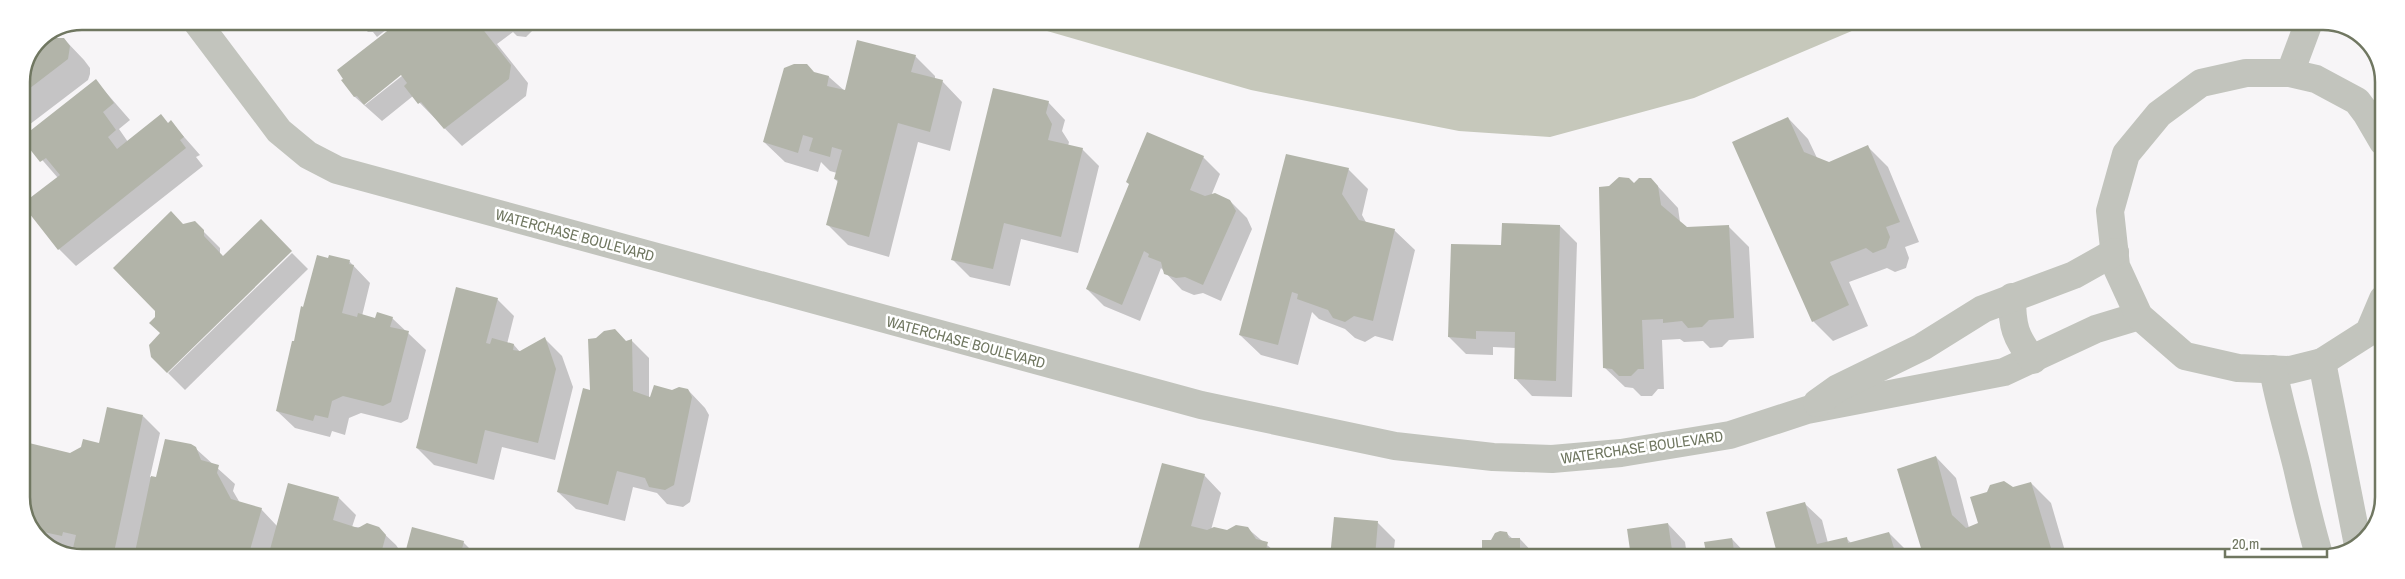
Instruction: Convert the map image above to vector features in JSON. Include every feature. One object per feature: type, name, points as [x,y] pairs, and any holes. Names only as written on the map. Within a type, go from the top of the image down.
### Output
[{"type":"street","name":"WATERCHASE BOULEVARD","points":[[203,30],[279,131],[308,155],[337,170],[1201,405],[1395,446],[1493,457],[1552,459],[1621,453],[1730,435],[1807,410],[2004,372],[2096,329],[2139,316]]},
{"type":"street","points":[[2290,73],[2306,30]]},
{"type":"street","points":[[2375,116],[2357,101],[2316,79],[2290,73],[2246,73],[2201,83],[2158,114],[2126,154],[2110,211],[2116,266],[2139,316],[2185,356],[2238,368],[2290,370],[2322,362],[2375,330]]},
{"type":"street","name":"WATERCHASE BOULEVARD","points":[[1807,410],[1838,388],[1922,347],[1983,309],[2012,297],[2041,289],[2074,275],[2114,252]]},
{"type":"street","points":[[2012,297],[2012,324],[2019,342],[2033,360]]},
{"type":"street","points":[[2322,362],[2356,537]]},
{"type":"street","points":[[2273,369],[2280,407],[2317,549]]},
{"type":"shaded area","points":[[1044,30],[1854,30],[1694,98],[1550,137],[1459,131],[1251,90]]},
{"type":"building","points":[[388,30],[483,30],[511,65],[509,79],[444,129],[421,102],[418,104],[404,86],[407,83],[401,75],[364,105],[357,96],[354,97],[341,80],[343,79],[337,70]]},
{"type":"building","points":[[55,38],[64,38],[70,46],[68,59],[30,88],[34,62],[45,45]]},
{"type":"building","points":[[857,40],[916,55],[911,72],[943,80],[930,132],[898,123],[869,237],[826,225],[838,180],[834,179],[842,150],[832,147],[830,157],[809,151],[813,138],[803,135],[798,153],[763,142],[784,68],[794,64],[807,64],[814,72],[829,76],[827,86],[845,90]]},
{"type":"building","points":[[96,79],[114,103],[103,112],[116,130],[108,137],[117,149],[161,114],[168,123],[171,120],[184,137],[180,140],[186,148],[58,250],[30,214],[30,198],[60,175],[46,158],[40,162],[30,149],[30,131]]},
{"type":"building","points":[[993,88],[1049,101],[1046,113],[1052,124],[1048,140],[1083,148],[1061,237],[1004,223],[993,269],[951,260]]},
{"type":"building","points":[[1788,117],[1804,152],[1829,162],[1868,145],[1900,222],[1886,227],[1890,237],[1886,248],[1873,253],[1866,248],[1830,262],[1849,305],[1812,322],[1732,142]]},
{"type":"building","points":[[1147,132],[1204,156],[1190,190],[1205,196],[1215,193],[1230,200],[1236,211],[1203,285],[1185,277],[1176,278],[1164,274],[1161,262],[1148,257],[1149,254],[1144,251],[1122,305],[1086,289],[1129,184],[1126,182]]},
{"type":"building","points":[[1286,154],[1349,168],[1342,194],[1359,220],[1395,229],[1373,321],[1354,316],[1345,322],[1333,318],[1328,310],[1297,299],[1298,294],[1292,292],[1278,345],[1239,335]]},
{"type":"building","points":[[1619,177],[1629,178],[1634,183],[1639,178],[1651,178],[1658,186],[1661,205],[1687,227],[1729,225],[1734,318],[1709,320],[1702,327],[1688,328],[1682,321],[1663,323],[1663,319],[1642,320],[1644,369],[1638,369],[1631,376],[1619,376],[1612,369],[1603,368],[1599,187],[1609,186]]},
{"type":"building","points":[[171,211],[183,224],[195,221],[204,230],[204,236],[223,256],[261,219],[292,251],[167,373],[151,357],[149,345],[160,333],[149,323],[155,317],[155,311],[113,268]]},
{"type":"building","points":[[1502,223],[1560,225],[1556,381],[1514,379],[1515,332],[1476,331],[1476,339],[1448,337],[1451,244],[1501,245]]},
{"type":"building","points":[[317,255],[328,258],[329,255],[350,260],[349,264],[354,265],[342,313],[357,317],[358,313],[375,318],[377,312],[393,317],[390,327],[409,331],[391,402],[383,406],[343,396],[332,401],[328,418],[315,415],[313,421],[276,411],[301,306],[303,307]]},
{"type":"building","points":[[456,287],[498,298],[486,343],[490,344],[492,338],[514,344],[513,350],[520,351],[545,337],[556,369],[538,443],[485,430],[477,464],[416,448]]},
{"type":"building","points":[[615,329],[626,341],[632,339],[633,391],[650,397],[654,385],[672,390],[679,387],[688,389],[692,397],[674,485],[665,490],[649,487],[645,478],[617,471],[608,505],[557,492],[583,388],[590,390],[588,339],[596,338],[604,331]]},
{"type":"building","points":[[107,407],[143,415],[115,549],[73,548],[76,535],[63,532],[62,536],[44,532],[34,517],[30,500],[30,443],[70,453],[81,447],[83,439],[99,443]]},
{"type":"building","points":[[165,439],[191,444],[196,447],[201,460],[219,465],[217,473],[231,499],[262,508],[250,549],[136,549],[151,476],[156,477]]},
{"type":"building","points":[[1936,456],[1952,515],[1966,528],[1978,523],[1970,497],[1987,492],[1990,485],[2004,481],[2013,487],[2031,482],[2051,549],[1921,549],[1897,469]]},
{"type":"building","points":[[1162,463],[1205,474],[1191,526],[1207,530],[1214,527],[1227,530],[1236,525],[1248,527],[1256,539],[1268,542],[1266,549],[1138,549]]},
{"type":"building","points":[[288,483],[339,497],[333,520],[358,528],[367,523],[379,527],[386,535],[382,549],[270,549]]},
{"type":"building","points":[[1805,502],[1817,544],[1847,537],[1848,543],[1889,532],[1894,549],[1776,549],[1766,512]]},
{"type":"building","points":[[1334,517],[1378,521],[1376,549],[1331,549]]},
{"type":"building","points":[[1668,523],[1672,549],[1630,549],[1627,529]]},
{"type":"building","points":[[412,527],[464,541],[462,549],[406,549]]},
{"type":"building","points":[[1500,531],[1507,532],[1509,538],[1520,538],[1520,549],[1482,549],[1482,540],[1491,540],[1495,533]]},
{"type":"building","points":[[1732,538],[1734,549],[1705,549],[1704,542]]}]
